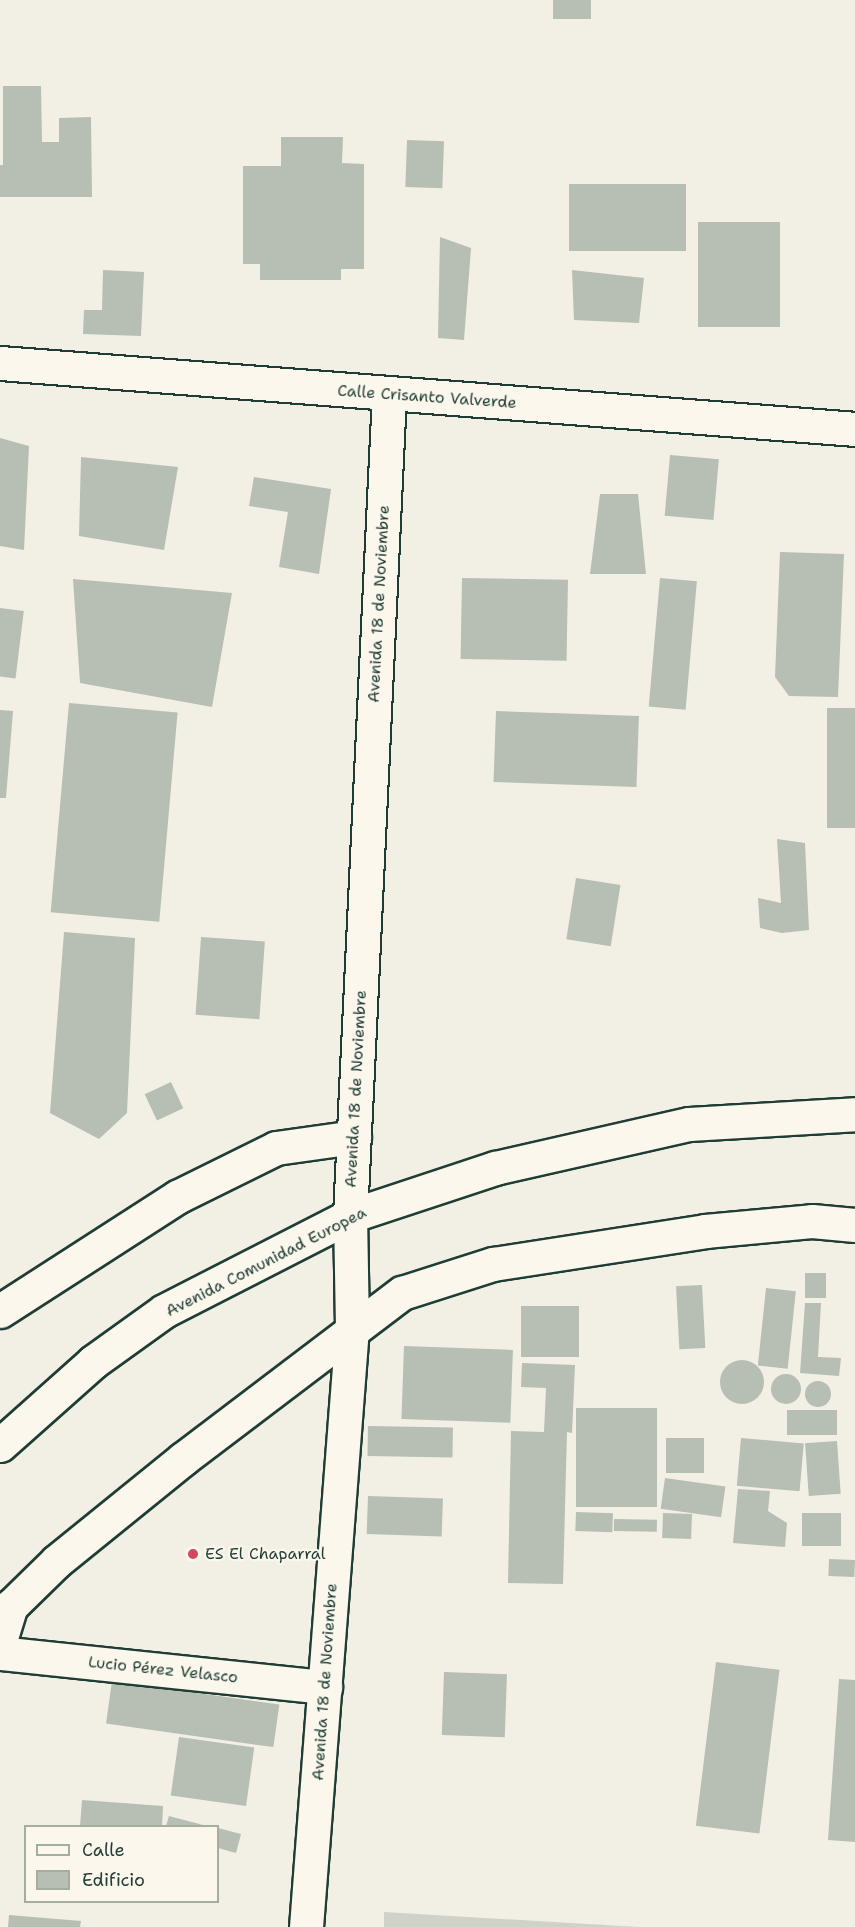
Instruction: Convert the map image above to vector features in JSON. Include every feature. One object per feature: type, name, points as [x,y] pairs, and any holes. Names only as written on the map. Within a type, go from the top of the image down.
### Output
[{"type":"street","name":"Calle Crisanto Valverde","points":[[0,363],[855,429]]},
{"type":"street","name":"Avenida 18 de Noviembre","points":[[306,1927],[352,1328],[350,1216],[389,394]]},
{"type":"street","name":"Avenida Comunidad Europea","points":[[0,1445],[93,1362],[164,1311],[350,1216],[495,1168],[689,1124],[855,1114]]},
{"type":"street","points":[[0,1311],[177,1197],[276,1148],[354,1137]]},
{"type":"street","points":[[0,1641],[11,1606],[57,1561],[352,1328],[402,1293],[493,1264],[705,1231],[812,1221],[855,1225]]},
{"type":"street","name":"Lucio Pérez Velasco","points":[[0,1653],[325,1687]]},
{"type":"shaded area","points":[[384,1912],[638,1927],[384,1927]]},
{"type":"building","points":[[553,0],[591,0],[591,19],[553,19]]},
{"type":"building","points":[[3,86],[41,86],[42,142],[59,142],[59,118],[91,117],[92,197],[0,197],[0,165],[3,165]]},
{"type":"building","points":[[281,137],[343,137],[342,163],[364,164],[364,269],[341,269],[341,280],[260,280],[260,264],[243,264],[243,166],[281,166]]},
{"type":"building","points":[[407,140],[444,141],[442,188],[405,187]]},
{"type":"building","points":[[569,184],[686,184],[686,251],[569,251]]},
{"type":"building","points":[[698,222],[780,222],[780,327],[698,327]]},
{"type":"building","points":[[440,237],[471,248],[464,340],[438,338]]},
{"type":"building","points":[[103,270],[144,272],[141,336],[83,334],[84,310],[102,310]]},
{"type":"building","points":[[572,270],[644,278],[639,323],[574,320]]},
{"type":"building","points":[[0,438],[29,446],[24,550],[0,546]]},
{"type":"building","points":[[670,455],[719,459],[713,520],[665,516]]},
{"type":"building","points":[[81,457],[178,467],[164,550],[79,536]]},
{"type":"building","points":[[254,477],[331,489],[319,574],[279,567],[288,512],[249,506]]},
{"type":"building","points":[[600,494],[638,494],[646,574],[590,574]]},
{"type":"building","points":[[780,552],[844,554],[838,697],[789,696],[775,677]]},
{"type":"building","points":[[462,578],[568,580],[567,661],[461,659]]},
{"type":"building","points":[[660,578],[697,581],[686,710],[649,707]]},
{"type":"building","points":[[73,579],[232,593],[212,707],[80,683]]},
{"type":"building","points":[[0,608],[24,611],[16,678],[0,677]]},
{"type":"building","points":[[69,703],[178,712],[159,922],[51,912]]},
{"type":"building","points":[[827,708],[855,708],[855,828],[827,828]]},
{"type":"building","points":[[0,710],[13,711],[6,798],[0,798]]},
{"type":"building","points":[[496,711],[639,716],[636,787],[494,782]]},
{"type":"building","points":[[777,839],[805,843],[809,930],[782,933],[760,928],[758,898],[781,903]]},
{"type":"building","points":[[576,878],[620,885],[611,946],[566,939]]},
{"type":"building","points":[[64,932],[135,938],[127,1113],[99,1139],[50,1113]]},
{"type":"building","points":[[201,937],[265,941],[259,1019],[196,1015]]},
{"type":"building","points":[[171,1082],[183,1108],[157,1121],[145,1094]]},
{"type":"building","points":[[805,1273],[826,1273],[826,1298],[805,1298]]},
{"type":"building","points":[[702,1285],[705,1348],[679,1349],[676,1286]]},
{"type":"building","points":[[766,1288],[796,1291],[788,1369],[758,1366]]},
{"type":"building","points":[[805,1303],[821,1303],[818,1357],[841,1358],[839,1376],[800,1373]]},
{"type":"building","points":[[521,1306],[579,1306],[579,1357],[521,1357]]},
{"type":"building","points":[[404,1346],[513,1350],[510,1423],[401,1419]]},
{"type":"building","points":[[742,1360],[757,1367],[764,1382],[757,1397],[742,1404],[727,1397],[720,1382],[727,1367]]},
{"type":"building","points":[[522,1363],[575,1365],[572,1433],[567,1432],[563,1584],[508,1583],[511,1431],[544,1432],[546,1388],[521,1387]]},
{"type":"building","points":[[786,1374],[797,1378],[801,1389],[797,1400],[786,1404],[775,1400],[771,1389],[775,1378]]},
{"type":"building","points":[[818,1381],[827,1385],[831,1394],[827,1403],[818,1407],[809,1403],[805,1394],[809,1385]]},
{"type":"building","points":[[576,1408],[657,1408],[657,1507],[576,1507]]},
{"type":"building","points":[[787,1410],[837,1410],[837,1435],[787,1435]]},
{"type":"building","points":[[368,1426],[453,1427],[452,1457],[367,1456]]},
{"type":"building","points":[[666,1438],[704,1438],[704,1473],[666,1473]]},
{"type":"building","points":[[741,1438],[804,1443],[800,1491],[737,1486]]},
{"type":"building","points":[[837,1441],[841,1494],[809,1496],[805,1443]]},
{"type":"building","points":[[665,1478],[725,1486],[721,1517],[661,1509]]},
{"type":"building","points":[[738,1489],[770,1491],[768,1511],[787,1523],[785,1547],[733,1543]]},
{"type":"building","points":[[368,1496],[443,1499],[442,1537],[367,1534]]},
{"type":"building","points":[[576,1512],[613,1513],[612,1532],[575,1531]]},
{"type":"building","points":[[663,1513],[692,1514],[691,1539],[662,1538]]},
{"type":"building","points":[[802,1513],[841,1513],[841,1546],[802,1546]]},
{"type":"building","points":[[614,1519],[657,1520],[657,1532],[614,1531]]},
{"type":"building","points":[[829,1559],[855,1560],[854,1577],[828,1576]]},
{"type":"building","points":[[716,1662],[780,1670],[759,1834],[696,1826]]},
{"type":"building","points":[[444,1672],[507,1674],[505,1737],[442,1735]]},
{"type":"building","points":[[839,1679],[855,1680],[855,1842],[828,1840]]},
{"type":"building","points":[[112,1681],[279,1705],[273,1747],[106,1724]]},
{"type":"building","points":[[179,1737],[254,1748],[246,1806],[171,1795]]},
{"type":"building","points":[[82,1800],[163,1806],[162,1825],[80,1825]]},
{"type":"building","points":[[169,1816],[203,1825],[166,1825]]},
{"type":"building","points":[[219,1828],[241,1834],[236,1853],[219,1848]]},
{"type":"building","points":[[9,1915],[81,1921],[80,1927],[8,1927]]},
{"type":"place","name":"ES El Chaparral","points":[[193,1554]]}]
